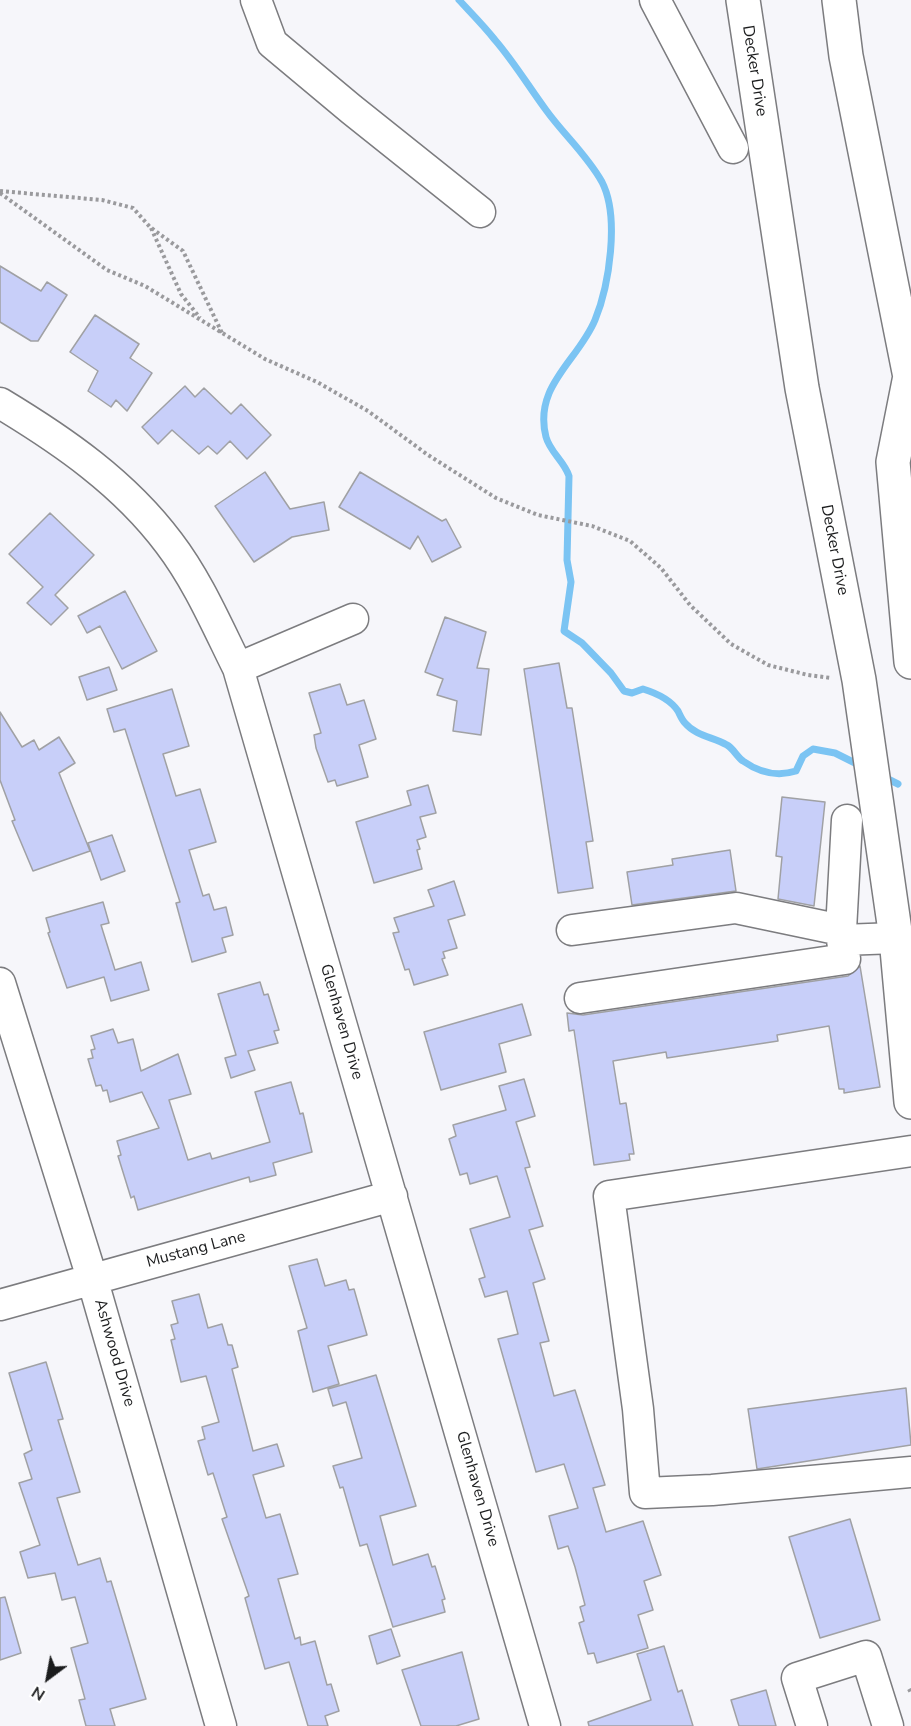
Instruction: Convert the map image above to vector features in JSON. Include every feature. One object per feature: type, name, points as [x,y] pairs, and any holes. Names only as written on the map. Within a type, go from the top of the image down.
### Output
[{"type":"main road","name":"Decker Drive","points":[[743,0],[801,388],[866,725],[896,938],[911,1102]]},
{"type":"main road","points":[[839,0],[846,56],[910,379],[893,462],[911,662]]},
{"type":"street","points":[[256,0],[272,43],[480,212]]},
{"type":"street","points":[[655,0],[733,148]]},
{"type":"street","name":"Glenhaven Drive","points":[[0,403],[82,456],[124,492],[146,516],[170,543],[189,574],[238,668],[545,1726]]},
{"type":"street","points":[[238,668],[353,619]]},
{"type":"street","points":[[580,998],[845,959],[842,935],[847,820]]},
{"type":"street","points":[[572,930],[736,908],[764,912],[842,935],[896,938]]},
{"type":"street","name":"Ashwood Drive","points":[[0,983],[92,1278],[221,1726]]},
{"type":"street","points":[[911,1151],[609,1196],[638,1409],[645,1493],[712,1490],[911,1472]]},
{"type":"street","name":"Mustang Lane","points":[[0,1305],[392,1196]]},
{"type":"street","points":[[812,1726],[797,1678],[866,1656],[888,1726]]},
{"type":"path","points":[[0,192],[102,200],[133,208],[150,227],[183,251],[223,334]]},
{"type":"path","points":[[0,192],[107,270],[145,286],[265,359],[317,382],[368,411],[428,455],[496,498],[551,518],[592,526],[630,541],[661,567],[690,605],[731,644],[768,664],[808,675],[859,680]]},
{"type":"path","points":[[150,227],[181,294],[202,321]]},
{"type":"building","points":[[0,266],[41,291],[47,282],[67,295],[38,341],[31,341],[0,322]]},
{"type":"building","points":[[95,315],[139,344],[130,358],[152,373],[127,411],[116,400],[111,407],[88,391],[98,371],[70,352]]},
{"type":"building","points":[[185,386],[195,397],[204,388],[231,414],[241,404],[271,435],[247,459],[230,441],[217,454],[208,446],[199,454],[172,430],[158,444],[142,427]]},
{"type":"building","points":[[265,472],[290,509],[324,502],[329,530],[292,537],[254,562],[215,506]]},
{"type":"building","points":[[360,472],[442,521],[446,519],[461,547],[432,562],[418,536],[410,549],[339,507]]},
{"type":"building","points":[[50,513],[94,555],[55,595],[68,608],[51,625],[27,603],[43,587],[9,554]]},
{"type":"building","points":[[125,591],[157,651],[122,669],[100,626],[87,633],[78,616]]},
{"type":"building","points":[[445,617],[486,632],[477,668],[489,669],[481,735],[453,731],[457,701],[437,695],[443,679],[425,672]]},
{"type":"building","points":[[559,663],[567,708],[572,708],[593,841],[586,842],[593,888],[558,893],[524,669]]},
{"type":"building","points":[[109,667],[117,690],[87,700],[79,677]]},
{"type":"building","points":[[340,684],[347,705],[364,700],[376,739],[359,745],[368,777],[337,786],[335,780],[328,782],[316,748],[314,735],[321,733],[309,693]]},
{"type":"building","points":[[172,689],[189,746],[163,754],[176,796],[200,789],[216,842],[189,850],[203,896],[209,894],[214,910],[226,907],[233,935],[222,938],[226,952],[192,962],[176,903],[180,902],[125,729],[114,732],[107,709]]},
{"type":"building","points":[[0,712],[22,747],[34,740],[39,750],[59,737],[75,763],[59,773],[90,851],[33,871],[12,821],[15,820],[0,780]]},
{"type":"building","points":[[428,785],[436,813],[420,817],[426,837],[417,840],[422,869],[374,883],[356,822],[411,805],[407,791]]},
{"type":"building","points":[[782,797],[825,802],[814,906],[778,899],[782,857],[776,856]]},
{"type":"building","points":[[112,835],[125,871],[101,880],[88,843]]},
{"type":"building","points":[[730,850],[736,891],[632,905],[627,872],[673,865],[672,859]]},
{"type":"building","points":[[454,881],[465,915],[448,920],[457,948],[443,952],[445,958],[442,959],[448,975],[414,985],[409,969],[405,970],[393,933],[399,932],[394,918],[434,906],[428,890]]},
{"type":"building","points":[[103,902],[109,923],[101,925],[115,970],[141,962],[149,990],[111,1001],[104,977],[67,988],[48,933],[50,932],[46,918]]},
{"type":"building","points":[[860,966],[880,1087],[844,1093],[844,1089],[839,1089],[829,1026],[777,1035],[778,1041],[667,1058],[666,1052],[613,1061],[620,1104],[626,1103],[634,1154],[629,1154],[630,1160],[594,1165],[574,1030],[569,1031],[567,1013],[583,1015],[848,976]]},
{"type":"building","points":[[260,982],[264,995],[268,994],[279,1030],[274,1031],[278,1043],[248,1051],[255,1070],[231,1078],[225,1058],[236,1055],[218,994]]},
{"type":"building","points":[[522,1004],[531,1035],[499,1044],[506,1072],[441,1090],[424,1032]]},
{"type":"building","points":[[113,1029],[118,1043],[133,1039],[141,1071],[178,1054],[191,1094],[169,1100],[188,1160],[210,1153],[212,1159],[270,1142],[255,1092],[291,1082],[300,1114],[303,1113],[312,1152],[273,1163],[276,1175],[250,1182],[249,1177],[138,1210],[134,1196],[131,1198],[118,1156],[121,1155],[117,1141],[159,1128],[142,1092],[110,1102],[107,1090],[103,1091],[101,1085],[96,1086],[88,1059],[93,1058],[91,1050],[95,1049],[91,1036]]},
{"type":"building","points":[[524,1079],[535,1116],[516,1122],[530,1167],[525,1168],[543,1226],[529,1230],[545,1279],[533,1283],[549,1341],[540,1343],[554,1396],[575,1390],[605,1485],[593,1488],[606,1532],[643,1521],[661,1575],[644,1581],[653,1610],[638,1615],[648,1648],[597,1663],[594,1653],[588,1654],[579,1623],[584,1621],[580,1607],[585,1605],[575,1567],[568,1546],[558,1549],[549,1516],[578,1508],[564,1464],[536,1472],[498,1339],[518,1334],[507,1291],[485,1297],[479,1279],[485,1277],[470,1229],[510,1217],[497,1176],[470,1184],[467,1173],[460,1175],[449,1139],[456,1136],[453,1125],[506,1110],[499,1086]]},
{"type":"building","points":[[317,1259],[325,1286],[346,1280],[349,1290],[354,1289],[367,1335],[328,1346],[339,1384],[313,1392],[298,1331],[307,1328],[289,1266]]},
{"type":"building","points":[[199,1294],[208,1328],[222,1324],[228,1345],[232,1345],[238,1367],[232,1369],[253,1451],[277,1444],[284,1466],[253,1475],[266,1518],[280,1514],[298,1574],[278,1579],[295,1639],[300,1637],[301,1645],[315,1641],[327,1685],[331,1684],[339,1711],[325,1716],[328,1726],[308,1726],[289,1662],[265,1669],[245,1598],[249,1596],[222,1519],[227,1517],[213,1473],[208,1475],[198,1441],[205,1439],[202,1427],[219,1422],[206,1376],[181,1382],[171,1340],[175,1339],[171,1325],[178,1323],[172,1301]]},
{"type":"building","points":[[46,1362],[63,1419],[58,1420],[80,1492],[57,1498],[78,1565],[100,1558],[107,1582],[111,1581],[146,1699],[110,1709],[115,1726],[86,1726],[79,1700],[85,1699],[71,1648],[88,1643],[75,1597],[62,1600],[55,1573],[28,1578],[20,1552],[40,1545],[19,1483],[32,1479],[24,1454],[32,1450],[9,1373]]},
{"type":"building","points":[[376,1375],[416,1506],[380,1516],[393,1565],[428,1554],[432,1567],[435,1566],[445,1599],[442,1600],[445,1612],[393,1627],[367,1544],[360,1546],[343,1487],[340,1488],[333,1466],[362,1458],[346,1402],[333,1406],[328,1389]]},
{"type":"building","points":[[906,1388],[911,1445],[757,1469],[748,1409]]},
{"type":"building","points":[[850,1519],[880,1620],[820,1638],[789,1537]]},
{"type":"building","points":[[5,1597],[21,1653],[0,1660],[0,1598]]},
{"type":"building","points":[[391,1629],[400,1656],[377,1664],[369,1636]]},
{"type":"building","points":[[664,1646],[678,1692],[682,1690],[693,1726],[589,1726],[588,1722],[651,1700],[637,1654]]},
{"type":"building","points":[[462,1652],[479,1719],[456,1726],[421,1726],[402,1670]]},
{"type":"building","points":[[766,1690],[776,1726],[739,1726],[731,1700]]},
{"type":"waterway","points":[[459,0],[502,48],[553,119],[589,163],[602,182],[610,214],[608,271],[600,306],[587,335],[551,388],[544,419],[548,442],[569,476],[567,560],[571,582],[564,631],[582,643],[611,673],[624,691],[632,693],[643,689],[662,697],[675,707],[689,727],[699,734],[727,745],[749,765],[769,773],[789,773],[796,771],[803,756],[813,749],[835,753],[861,766]]},
{"type":"waterway","points":[[884,777],[898,784]]}]
